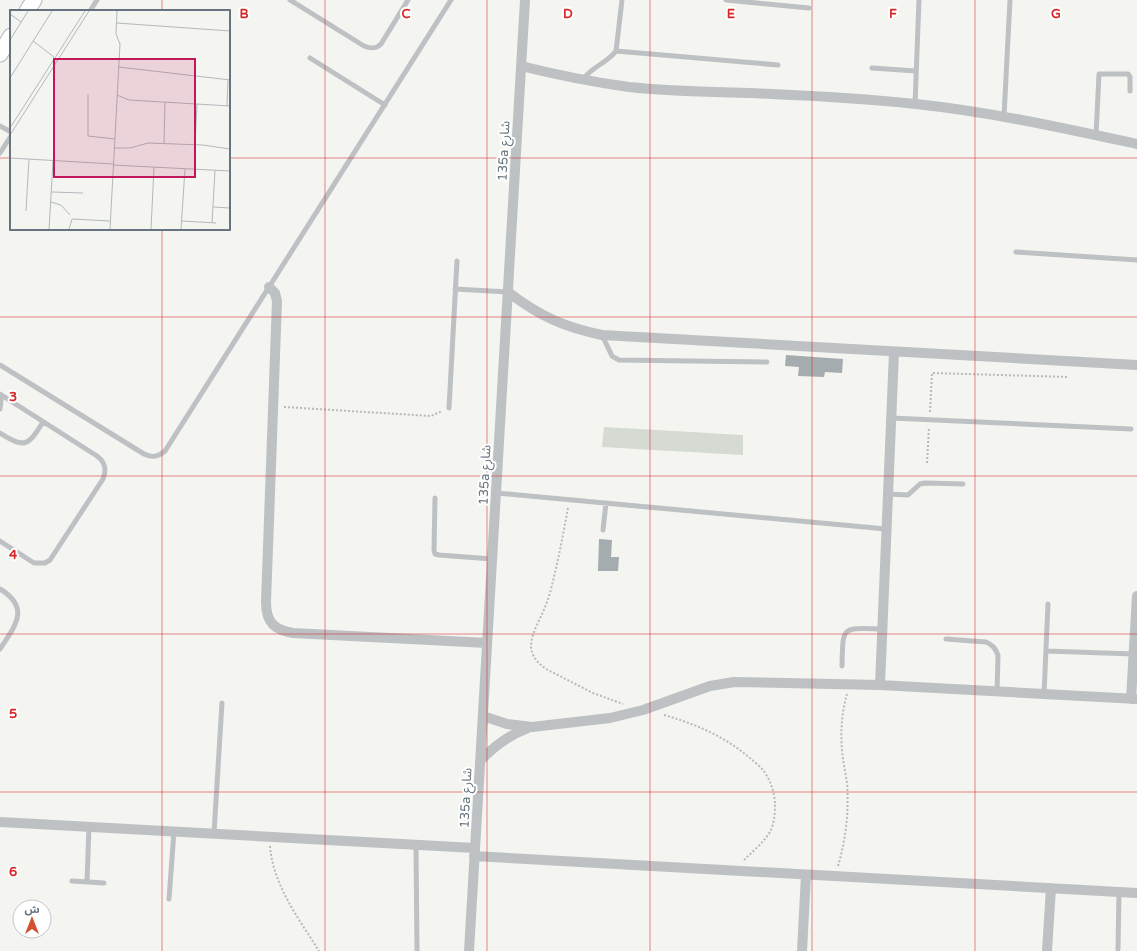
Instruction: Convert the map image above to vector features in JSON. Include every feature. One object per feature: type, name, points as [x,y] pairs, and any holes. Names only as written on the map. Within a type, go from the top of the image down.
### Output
[{"type":"street","points":[[28,10],[34,0]]},
{"type":"street","name":"135a شارع","points":[[469,951],[525,0]]},
{"type":"street","points":[[0,54],[10,38]]},
{"type":"street","points":[[521,66],[583,80],[630,87],[915,104],[1004,116],[1137,144]]},
{"type":"street","points":[[269,287],[275,293],[277,300],[266,612],[269,620],[275,627],[283,632],[292,633],[487,643]]},
{"type":"street","points":[[508,292],[526,307],[552,320],[576,330],[602,335],[1137,365]]},
{"type":"street","points":[[880,685],[894,352]]},
{"type":"street","points":[[480,761],[504,740],[517,732],[532,727],[610,718],[643,710],[710,686],[734,682],[880,685],[1134,699],[1134,654],[1137,596]]},
{"type":"street","points":[[483,716],[507,724],[532,727]]},
{"type":"street","points":[[0,822],[416,844],[475,852],[835,877],[1137,893]]},
{"type":"street","points":[[802,951],[806,875]]},
{"type":"street","points":[[1047,951],[1050,888]]},
{"type":"lane","points":[[91,10],[97,0]]},
{"type":"lane","points":[[290,0],[364,46],[374,48],[381,44],[408,0]]},
{"type":"lane","points":[[0,365],[149,457],[161,455],[165,451],[451,0]]},
{"type":"lane","points":[[583,80],[596,66],[611,57],[616,51],[622,0]]},
{"type":"lane","points":[[726,0],[809,8]]},
{"type":"lane","points":[[915,104],[919,0]]},
{"type":"lane","points":[[1004,116],[1010,0]]},
{"type":"lane","points":[[616,51],[778,65]]},
{"type":"lane","points":[[310,58],[385,105]]},
{"type":"lane","points":[[872,68],[916,71]]},
{"type":"lane","points":[[1096,135],[1098,74],[1128,74],[1130,78],[1130,91]]},
{"type":"lane","points":[[0,126],[10,131]]},
{"type":"lane","points":[[0,153],[2,144],[10,137]]},
{"type":"lane","points":[[1016,252],[1137,260]]},
{"type":"lane","points":[[449,408],[457,261]]},
{"type":"lane","points":[[456,289],[508,292]]},
{"type":"lane","points":[[602,335],[612,356],[619,360],[767,362]]},
{"type":"lane","points":[[0,395],[0,409]]},
{"type":"lane","points":[[0,395],[101,460],[104,464],[105,474],[50,560],[45,563],[34,563],[0,541]]},
{"type":"lane","points":[[891,418],[1131,429]]},
{"type":"lane","points":[[0,433],[16,443],[22,444],[32,439],[43,422]]},
{"type":"lane","points":[[888,494],[908,495],[920,484],[925,482],[962,484]]},
{"type":"lane","points":[[496,492],[886,529]]},
{"type":"lane","points":[[436,498],[435,554],[492,559]]},
{"type":"lane","points":[[603,530],[606,503]]},
{"type":"lane","points":[[0,589],[11,597],[16,604],[18,620],[0,649]]},
{"type":"lane","points":[[1044,694],[1048,604]]},
{"type":"lane","points":[[842,666],[843,636],[846,632],[855,628],[882,629]]},
{"type":"lane","points":[[946,639],[986,642],[992,645],[998,655],[997,692]]},
{"type":"lane","points":[[1046,651],[1134,654]]},
{"type":"lane","points":[[214,833],[222,703]]},
{"type":"lane","points":[[87,882],[89,826]]},
{"type":"lane","points":[[169,898],[174,831]]},
{"type":"lane","points":[[416,844],[417,951]]},
{"type":"lane","points":[[72,881],[104,883]]},
{"type":"lane","points":[[1118,949],[1119,892]]},
{"type":"path","points":[[927,464],[932,373],[1068,377]]},
{"type":"path","points":[[273,406],[431,416],[449,408]]},
{"type":"path","points":[[835,877],[842,854],[848,807],[841,741],[845,703],[850,684]]},
{"type":"path","points":[[269,836],[273,863],[282,888],[319,951]]},
{"type":"shaded area","points":[[604,427],[743,435],[743,455],[602,447]]},
{"type":"building","points":[[786,355],[843,359],[842,373],[825,372],[824,377],[798,376],[799,367],[785,366]]},
{"type":"building","points":[[599,539],[612,540],[611,557],[619,557],[618,571],[598,571]]}]
